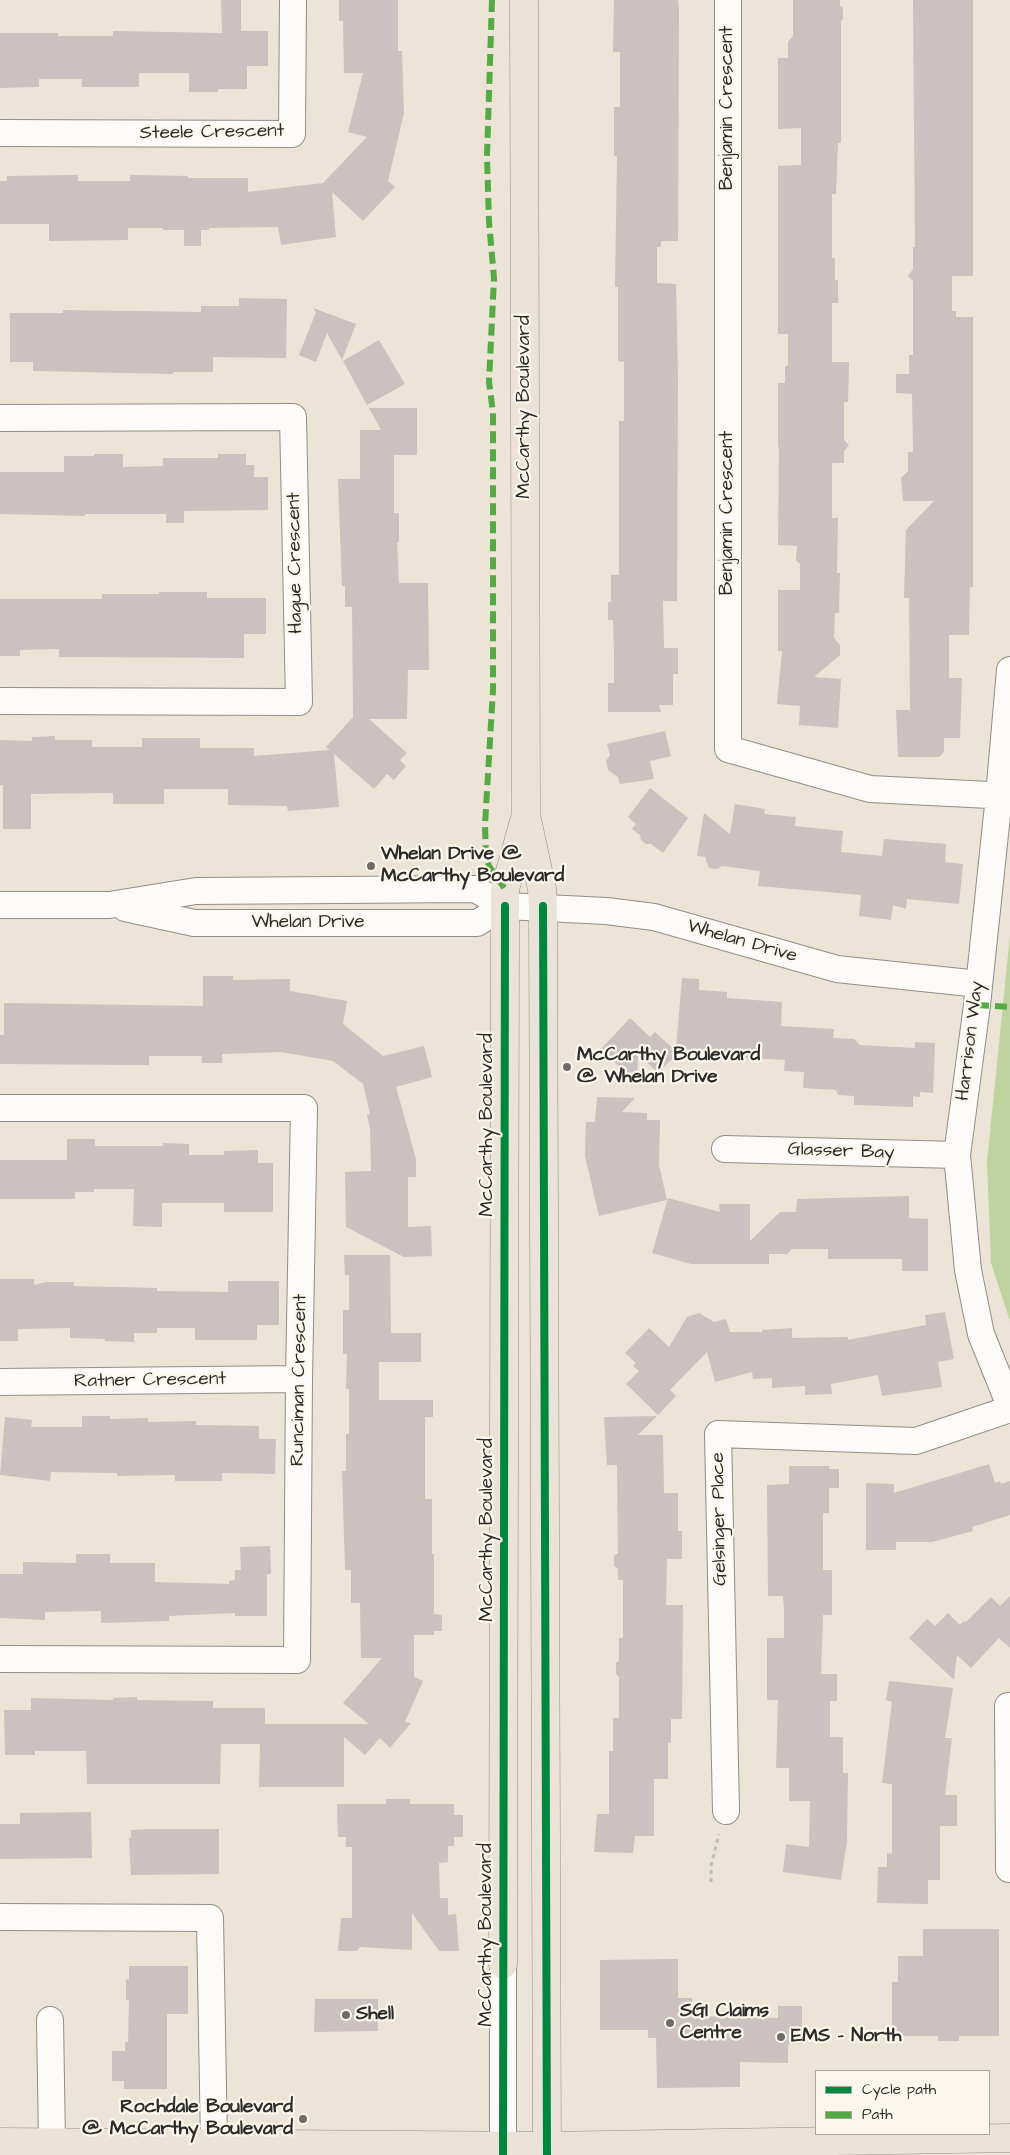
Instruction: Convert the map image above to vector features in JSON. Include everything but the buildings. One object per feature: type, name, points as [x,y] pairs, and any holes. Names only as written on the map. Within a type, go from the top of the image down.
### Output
[{"type":"main road","name":"McCarthy Boulevard","points":[[524,0],[526,815],[542,889],[543,906],[547,2151]]},
{"type":"main road","name":"McCarthy Boulevard","points":[[503,1964],[505,889],[526,815]]},
{"type":"main road","points":[[0,2142],[214,2144],[547,2151],[1010,2138]]},
{"type":"street","name":"Steele Crescent","points":[[0,134],[292,134],[293,0]]},
{"type":"street","name":"Benjamin Crescent","points":[[728,0],[728,749],[870,788],[1005,796]]},
{"type":"street","name":"Hague Crescent","points":[[0,418],[293,417],[299,702],[0,701]]},
{"type":"street","name":"Harrison Way","points":[[1010,670],[1005,796],[957,1155],[968,1270],[981,1334],[1010,1407]]},
{"type":"street","name":"Whelan Drive","points":[[0,905],[109,905],[196,891],[475,889],[505,906],[543,906],[654,917],[837,969],[979,984]]},
{"type":"street","name":"Whelan Drive","points":[[109,905],[194,923],[320,924],[476,924],[505,906]]},
{"type":"street","name":"Runciman Crescent","points":[[0,1108],[304,1108],[299,1380],[297,1660],[0,1659]]},
{"type":"street","name":"Glasser Bay","points":[[724,1149],[957,1155]]},
{"type":"street","name":"Ratner Crescent","points":[[0,1382],[299,1380]]},
{"type":"street","name":"Gelsinger Place","points":[[726,1811],[718,1434],[916,1441],[1010,1407]]},
{"type":"street","points":[[1009,1869],[1008,1706],[1010,1706]]},
{"type":"street","points":[[0,1917],[210,1918],[214,2144]]},
{"type":"street","name":"McCarthy Boulevard","points":[[503,1964],[503,2150]]},
{"type":"street","points":[[50,2020],[52,2143]]},
{"type":"path","points":[[711,1882],[711,1866],[726,1811]]},
{"type":"green space","points":[[1010,935],[1010,1321],[991,1263],[987,1162]]},
{"type":"marked path","points":[[492,0],[487,156],[489,222],[494,278],[489,382],[493,413],[493,690],[485,825],[486,857],[489,866],[505,889]]},
{"type":"marked path","points":[[977,1005],[1010,1007]]},
{"type":"cycle path","points":[[503,2155],[505,906]]},
{"type":"cycle path","points":[[543,906],[547,2155]]},
{"type":"place","name":"Whelan Drive @ McCarthy Boulevard","points":[[371,866]]},
{"type":"place","name":"McCarthy Boulevard @ Whelan Drive","points":[[567,1067]]},
{"type":"place","name":"Shell","points":[[346,2015]]},
{"type":"place","name":"SGI Claims Centre","points":[[670,2023]]},
{"type":"place","name":"EMS - North","points":[[781,2037]]},
{"type":"place","name":"Rochdale Boulevard @ McCarthy Boulevard","points":[[303,2119]]}]
